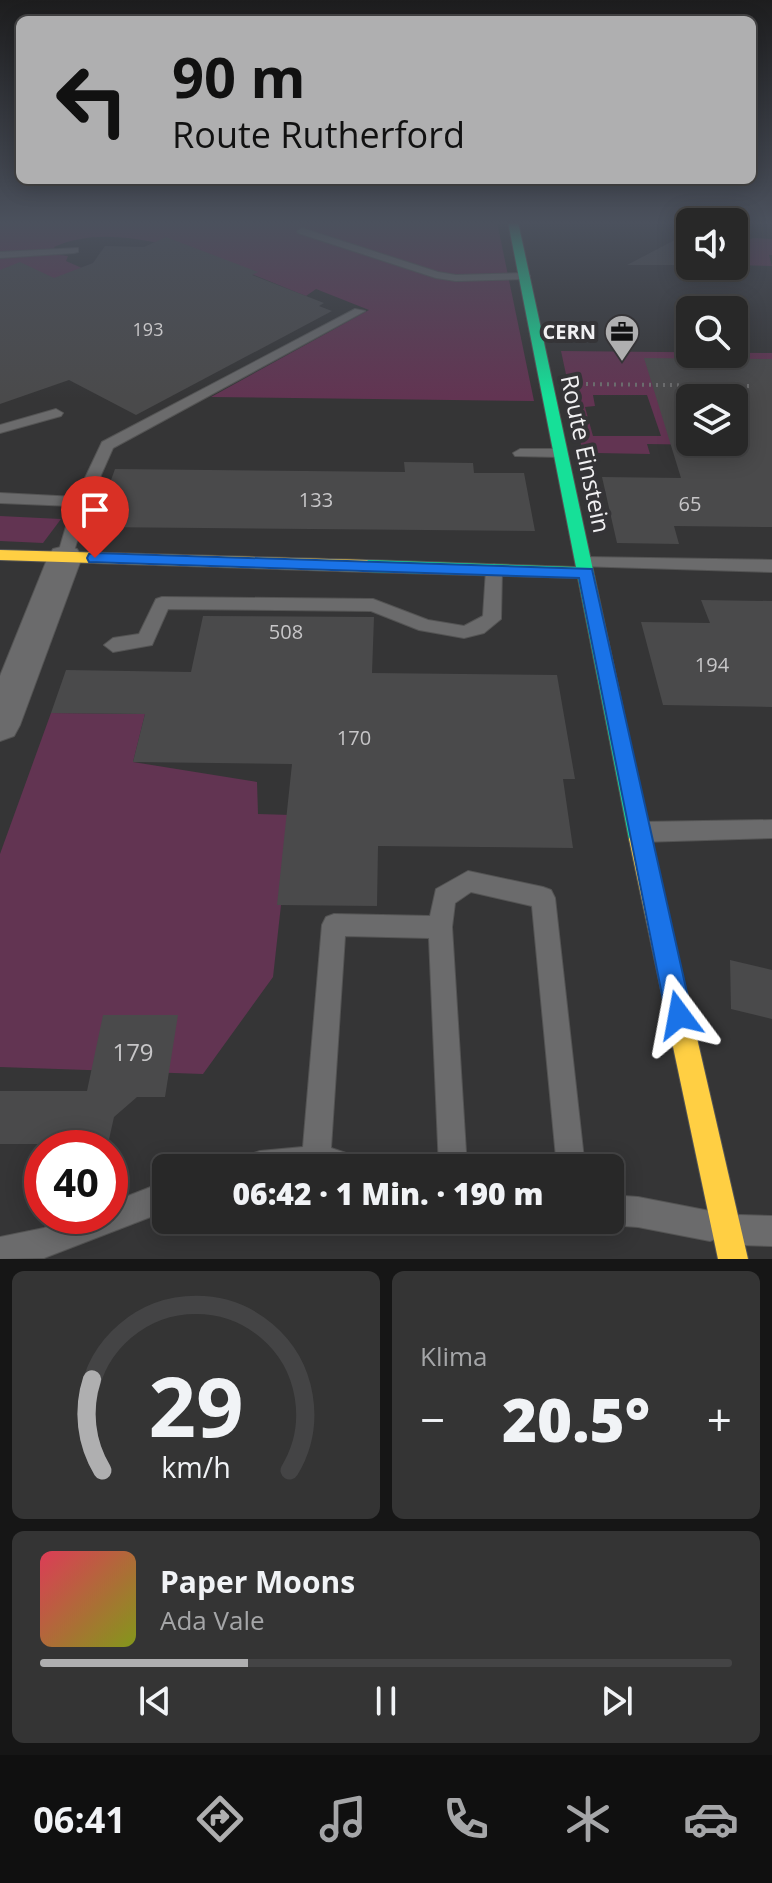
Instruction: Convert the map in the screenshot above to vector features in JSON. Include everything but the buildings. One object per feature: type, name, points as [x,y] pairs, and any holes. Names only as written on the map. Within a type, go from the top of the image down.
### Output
[{"type":"street","name":"Route Einstein","points":[[525,281],[638,832],[733,1259]]},
{"type":"street","points":[[0,555],[494,570],[585,568]]},
{"type":"street","points":[[4,705],[65,557]]},
{"type":"lane","points":[[65,557],[81,502],[107,445],[359,311]]},
{"type":"lane","points":[[0,429],[56,413]]},
{"type":"lane","points":[[520,453],[560,453]]},
{"type":"lane","points":[[0,498],[81,502]]},
{"type":"lane","points":[[585,568],[772,566]]},
{"type":"lane","points":[[113,645],[146,640],[162,603],[373,605],[425,626],[464,632],[478,629],[492,619],[494,570]]},
{"type":"lane","points":[[638,832],[772,829]]},
{"type":"lane","points":[[452,1154],[440,927],[444,897],[468,881],[543,898],[570,1154]]},
{"type":"lane","points":[[317,1154],[334,925],[440,927]]},
{"type":"lane","points":[[0,1252],[42,1251],[152,1202]]},
{"type":"lane","points":[[624,1211],[727,1229],[772,1231]]},
{"type":"path","points":[[546,384],[753,386]]},
{"type":"shaded area","points":[[0,281],[89,281],[0,318]]},
{"type":"shaded area","points":[[267,281],[509,281],[534,401],[211,397],[369,310],[316,289],[306,296]]},
{"type":"shaded area","points":[[561,351],[676,352],[676,368],[748,368],[748,353],[772,353],[772,446],[748,446],[748,384],[676,384],[676,444],[647,444],[650,454],[597,453],[582,449]],"holes":[[[593,395],[647,395],[661,436],[593,436],[585,407],[595,406]]]},
{"type":"shaded area","points":[[0,516],[61,519],[43,543],[0,541]]},
{"type":"shaded area","points":[[51,713],[145,714],[133,762],[257,782],[258,814],[291,815],[273,977],[203,1074],[0,1067],[0,854]]},
{"type":"traffic: fast","points":[[525,281],[640,839]]},
{"type":"traffic: fast","points":[[367,566],[586,573]]},
{"type":"traffic: slow","points":[[0,555],[367,566]]},
{"type":"traffic: slow","points":[[640,839],[733,1259]]},
{"type":"place","name":"CERN","points":[[622,363]]},
{"type":"route","points":[[95,558],[586,573],[638,832],[679,1015]]}]
